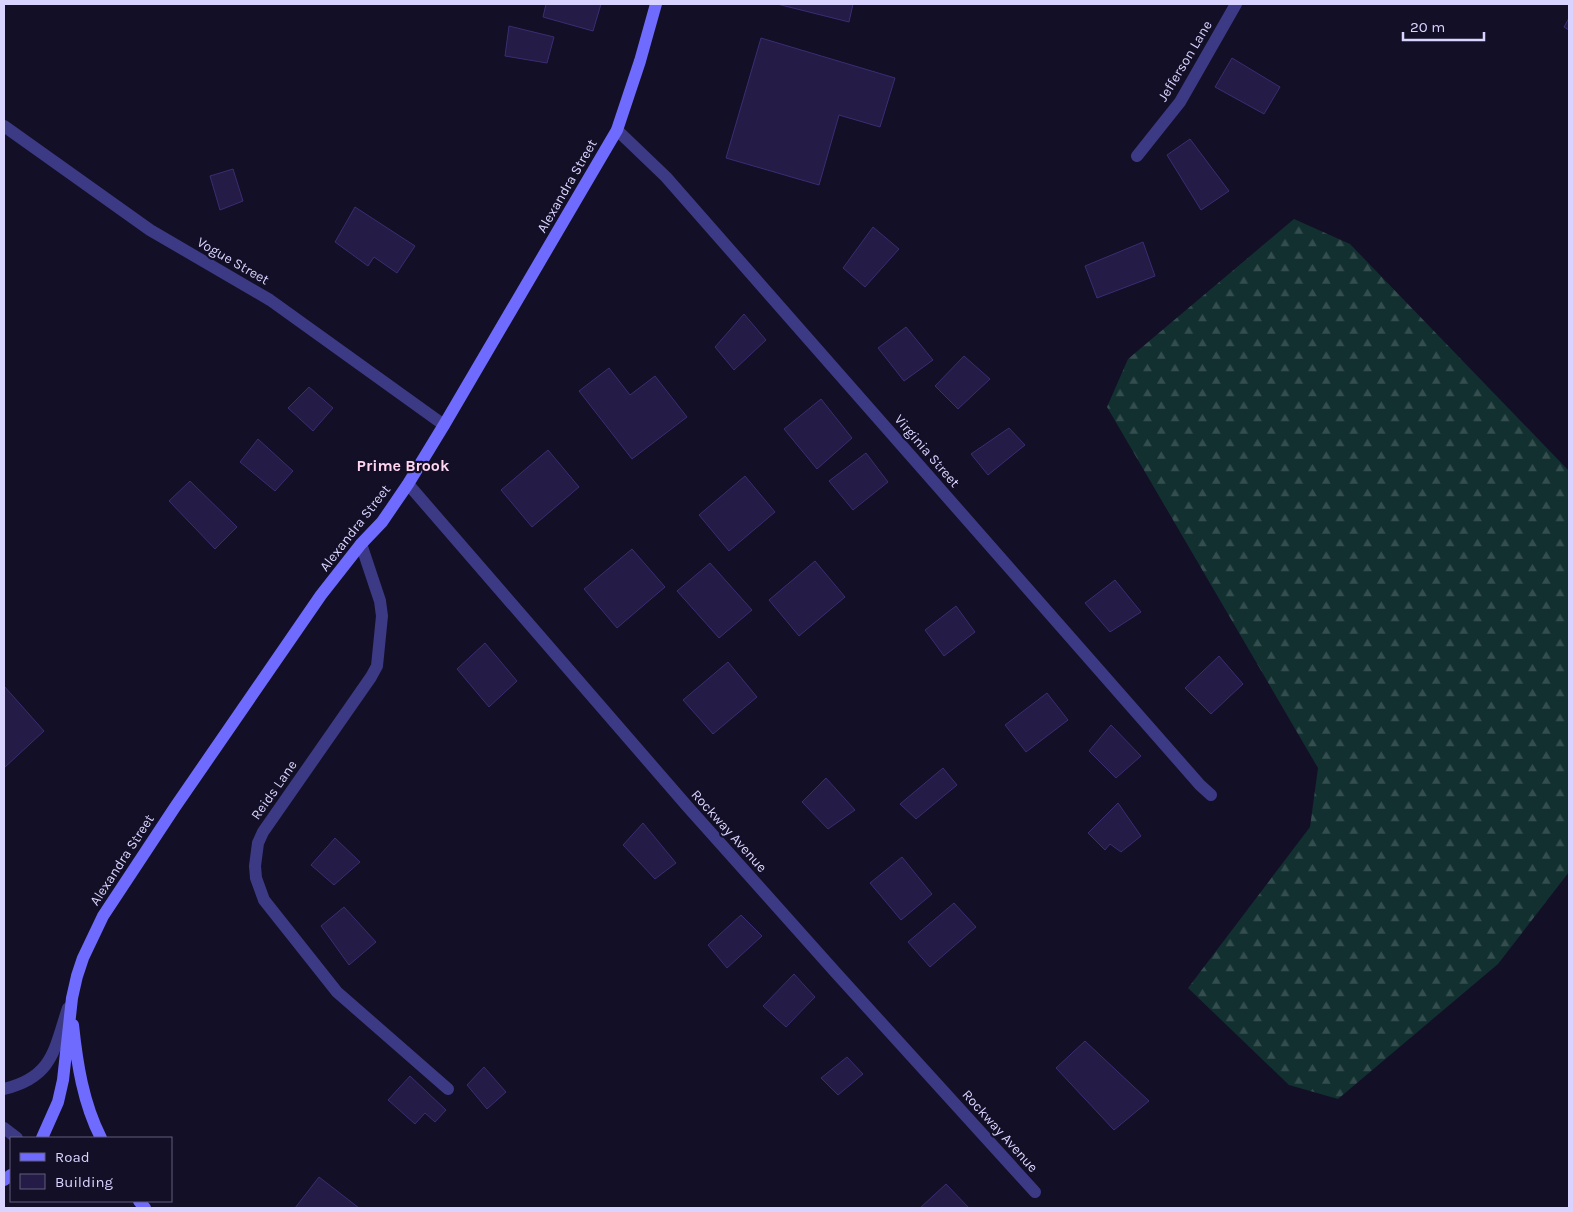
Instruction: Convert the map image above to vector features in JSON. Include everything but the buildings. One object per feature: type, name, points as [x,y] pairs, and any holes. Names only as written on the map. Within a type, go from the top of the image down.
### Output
[{"type":"main road","name":"Alexandra Street","points":[[42,1137],[58,1102],[63,1080],[72,998],[77,976],[83,958],[109,908],[175,807],[315,604],[361,544],[382,522],[444,425],[617,130],[640,61],[656,4]]},
{"type":"main road","name":"Alexandra Street","points":[[72,998],[73,1026],[79,1068],[85,1096],[100,1137]]},
{"type":"street","name":"Jefferson Lane","points":[[1137,156],[1180,102],[1236,4]]},
{"type":"street","name":"Vogue Street","points":[[4,126],[150,230],[270,300],[444,425]]},
{"type":"street","name":"Virginia Street","points":[[617,130],[666,177],[1186,770],[1211,795]]},
{"type":"street","name":"Rockway Avenue","points":[[408,484],[706,828],[1035,1192]]},
{"type":"street","name":"Reids Lane","points":[[361,544],[380,601],[382,616],[376,666],[371,678],[266,827],[258,843],[256,878],[264,900],[337,992],[448,1089]]},
{"type":"street","points":[[4,1089],[18,1086],[34,1078],[45,1067],[53,1053],[72,998]]},
{"type":"street","points":[[4,1128],[16,1137]]},
{"type":"green space","points":[[1294,219],[1350,244],[1569,471],[1569,872],[1498,964],[1338,1099],[1289,1085],[1188,988],[1310,827],[1318,768],[1107,407],[1128,359]]},
{"type":"district","name":"Prime Brook","points":[[403,465]]}]
